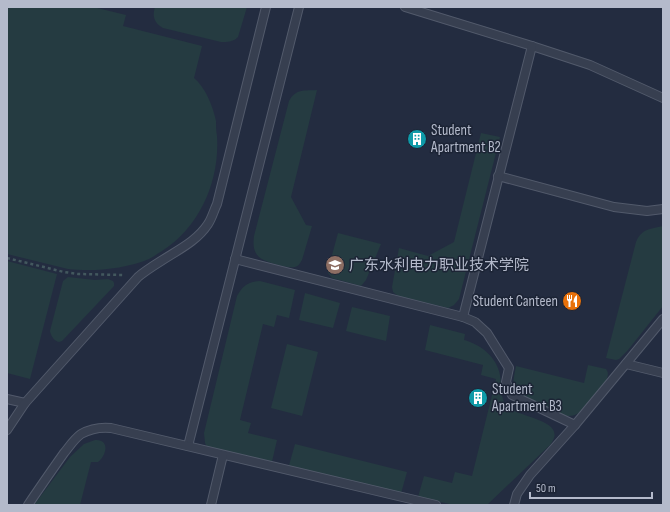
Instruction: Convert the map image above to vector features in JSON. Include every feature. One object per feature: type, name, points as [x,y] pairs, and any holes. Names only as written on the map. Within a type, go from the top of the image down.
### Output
[{"type":"lane","points":[[7,430],[25,402],[138,277],[192,241],[208,224],[217,204],[266,7]]},
{"type":"lane","points":[[188,446],[300,7]]},
{"type":"lane","points":[[405,7],[590,65],[663,98]]},
{"type":"lane","points":[[463,317],[532,46]]},
{"type":"lane","points":[[498,176],[614,207],[647,211],[663,208]]},
{"type":"lane","points":[[235,259],[463,317],[475,322],[486,333],[509,368],[506,382],[512,395],[575,426]]},
{"type":"lane","points":[[514,505],[517,494],[530,475],[575,426],[663,319]]},
{"type":"lane","points":[[626,364],[663,373]]},
{"type":"lane","points":[[7,399],[25,402]]},
{"type":"lane","points":[[28,505],[74,440],[80,435],[102,427],[436,505]]},
{"type":"lane","points":[[211,505],[223,455]]},
{"type":"path","points":[[7,258],[64,272],[78,274],[123,274],[132,278],[138,277]]},
{"type":"green space","points":[[7,7],[93,7],[126,15],[123,26],[202,46],[194,78],[202,86],[208,97],[216,121],[217,153],[215,169],[205,201],[197,216],[175,241],[151,258],[130,265],[109,269],[78,270],[68,269],[7,254]]},
{"type":"green space","points":[[155,7],[247,7],[238,37],[232,41],[221,42],[163,28],[154,19]]},
{"type":"green space","points":[[305,90],[317,90],[291,197],[306,225],[312,226],[302,260],[299,264],[296,267],[282,266],[271,263],[259,257],[254,247],[254,236],[289,101],[298,92]]},
{"type":"green space","points":[[481,133],[500,137],[459,299],[454,305],[448,308],[398,296],[393,292],[392,287],[399,248],[428,256],[454,242]]},
{"type":"green space","points":[[663,226],[663,306],[619,359],[616,360],[606,358],[636,242],[640,234],[643,232]]},
{"type":"green space","points":[[338,233],[381,244],[366,280],[361,286],[332,278],[328,273]]},
{"type":"green space","points":[[7,261],[57,274],[30,379],[7,373]]},
{"type":"green space","points":[[68,277],[95,280],[108,279],[113,281],[114,286],[62,341],[59,342],[53,338],[50,331],[63,281]]},
{"type":"green space","points":[[260,281],[295,290],[289,318],[277,315],[274,327],[263,324],[240,420],[251,423],[248,433],[277,440],[271,466],[207,447],[204,433],[237,296],[241,289],[246,285],[252,282]]},
{"type":"green space","points":[[305,293],[340,303],[333,328],[299,320]]},
{"type":"green space","points":[[352,307],[390,316],[386,341],[346,331]]},
{"type":"green space","points":[[430,325],[465,334],[464,340],[482,348],[487,352],[492,357],[498,368],[502,396],[505,404],[514,411],[541,421],[553,430],[554,437],[550,445],[488,504],[485,505],[454,505],[418,497],[424,476],[452,483],[455,472],[472,476],[496,379],[481,375],[483,365],[425,350]]},
{"type":"green space","points":[[287,344],[318,352],[302,416],[271,408]]},
{"type":"green space","points":[[588,365],[606,369],[608,373],[607,378],[580,412],[575,415],[565,416],[517,396],[515,392],[514,381],[516,366],[584,383]]},
{"type":"green space","points":[[95,440],[100,440],[103,442],[106,448],[98,462],[91,462],[80,505],[34,505],[70,457],[84,444]]},
{"type":"green space","points":[[295,444],[407,472],[400,497],[288,469]]},
{"type":"place","name":"Student Apartment B2","points":[[417,139]]},
{"type":"place","name":"广东水利电力职业技术学院","points":[[335,265]]},
{"type":"place","name":"Student Canteen","points":[[572,301]]},
{"type":"place","name":"Student Apartment B3","points":[[478,398]]}]
